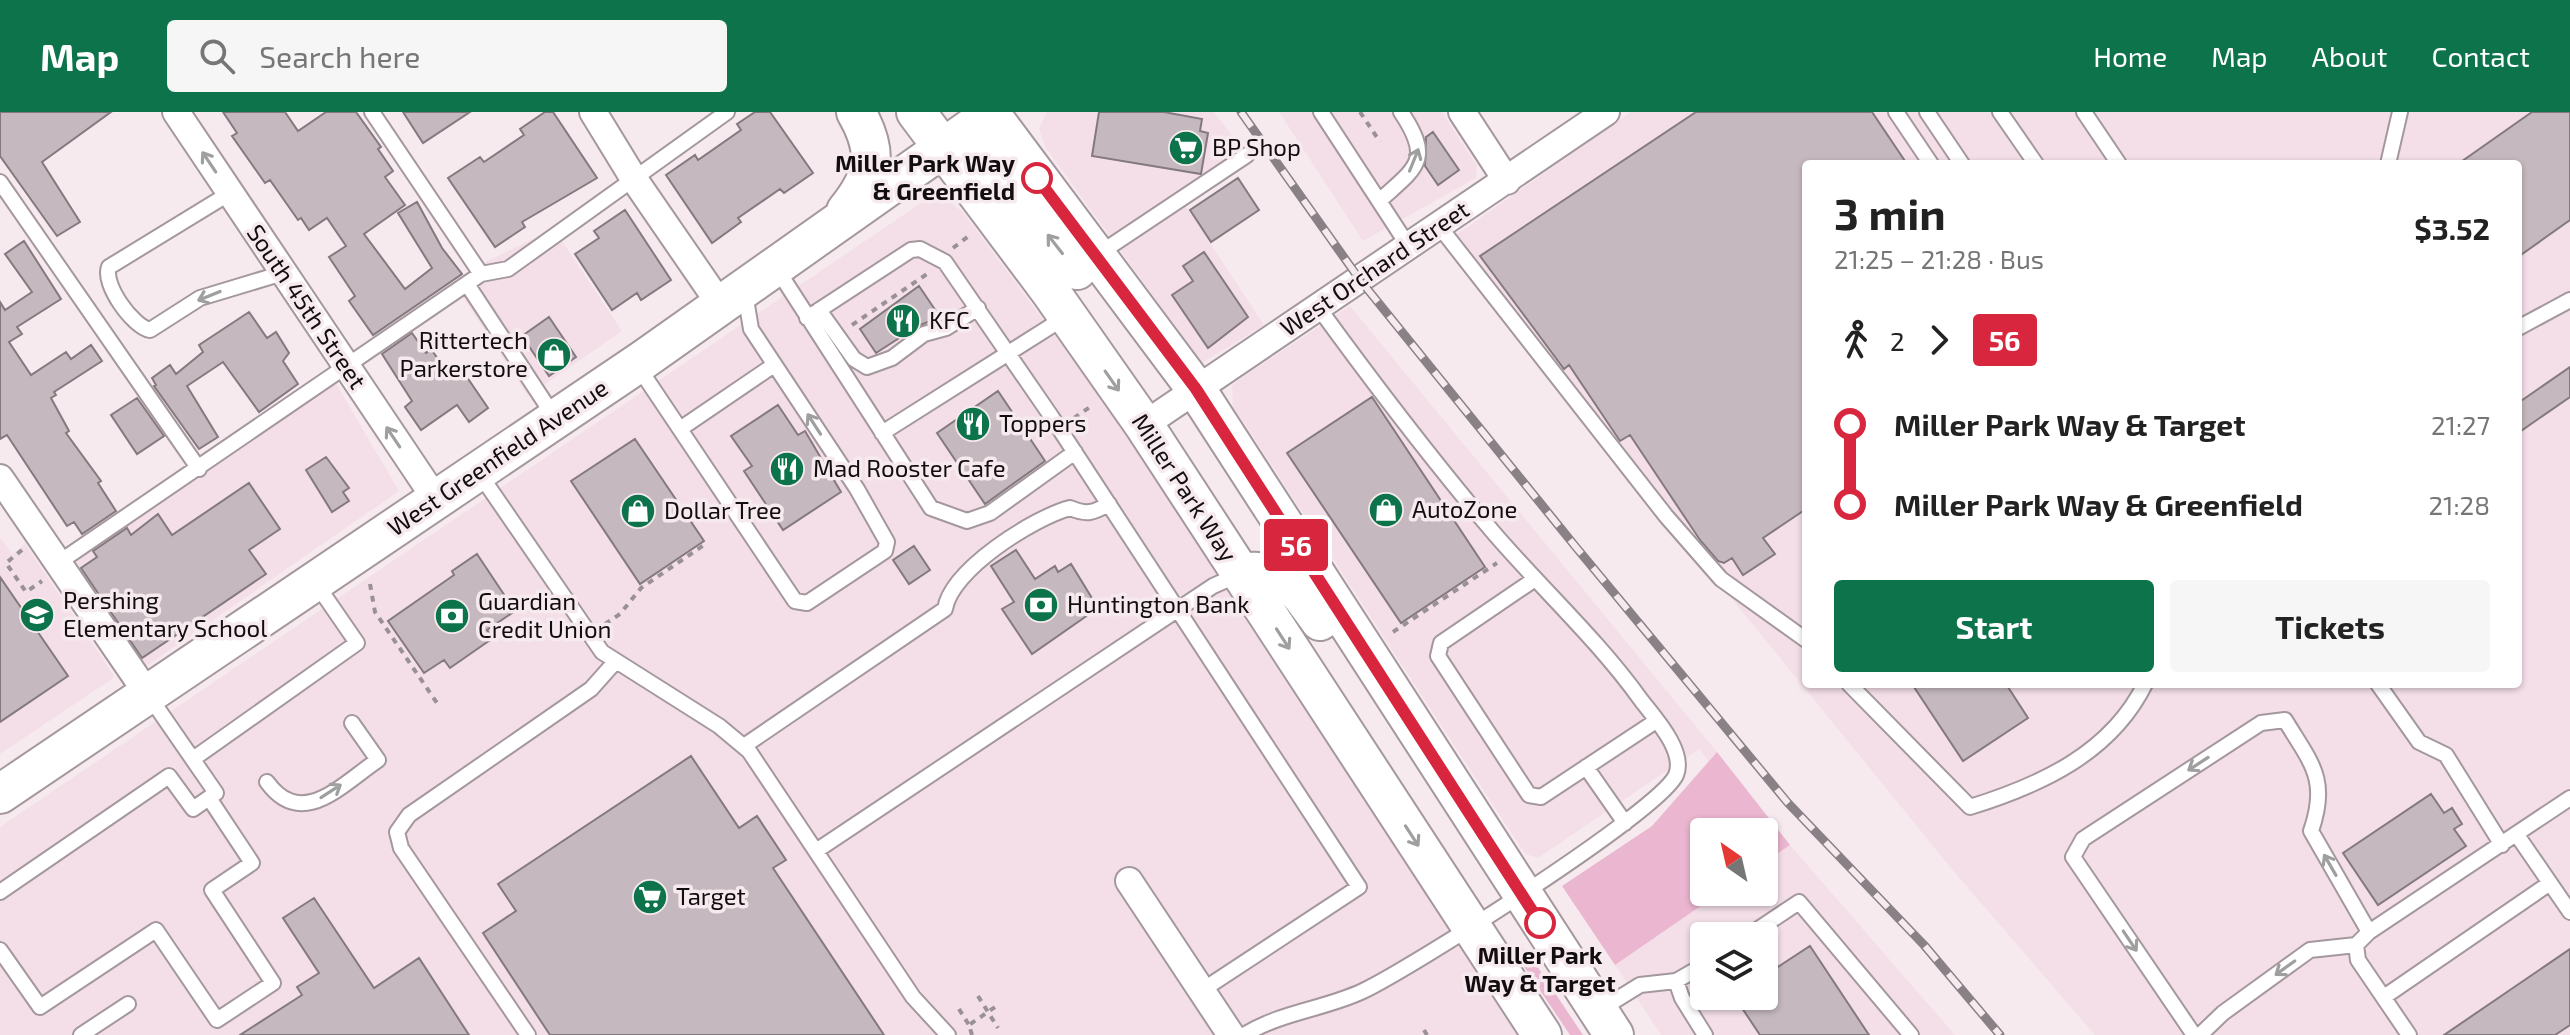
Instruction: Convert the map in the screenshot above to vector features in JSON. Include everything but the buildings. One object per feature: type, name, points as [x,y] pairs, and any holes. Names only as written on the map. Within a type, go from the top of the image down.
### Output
[{"type":"main road","points":[[835,224],[865,184],[872,159],[868,136],[856,112]]},
{"type":"main road","name":"Miller Park Way","points":[[916,112],[1067,315],[1144,425],[1542,1035]]},
{"type":"main road","points":[[997,113],[1096,256],[1196,389],[1606,1023]]},
{"type":"main road","name":"West Greenfield Avenue","points":[[0,794],[479,473],[997,113]]},
{"type":"main road","points":[[944,149],[965,148],[985,159],[1087,281],[1153,334]]},
{"type":"main road","points":[[1240,573],[1273,572],[1286,579],[1358,670],[1417,731]]},
{"type":"street","name":"South 45th Street","points":[[176,112],[437,501]]},
{"type":"street","points":[[593,112],[634,179],[732,296]]},
{"type":"street","points":[[1462,112],[1507,181]]},
{"type":"street","name":"West Orchard Street","points":[[1144,425],[1606,112]]},
{"type":"street","points":[[0,478],[51,572],[147,693]]},
{"type":"street","points":[[1129,881],[1231,1035]]},
{"type":"lane","points":[[372,112],[481,274]]},
{"type":"lane","points":[[51,572],[481,274],[508,269],[727,112]]},
{"type":"lane","points":[[1321,112],[1409,247]]},
{"type":"lane","points":[[1379,201],[1408,175],[1417,161],[1419,138],[1401,112]]},
{"type":"lane","points":[[1896,112],[1928,160]]},
{"type":"lane","points":[[1927,112],[1959,160]]},
{"type":"lane","points":[[2000,112],[2033,160]]},
{"type":"lane","points":[[2084,112],[2116,160]]},
{"type":"lane","points":[[2389,160],[2400,112]]},
{"type":"lane","points":[[1096,256],[1247,155]]},
{"type":"lane","points":[[0,182],[199,469]]},
{"type":"lane","points":[[230,193],[109,267],[108,280],[136,324],[150,330],[200,298],[283,273]]},
{"type":"lane","points":[[1439,226],[1666,516],[1721,579],[1802,637]]},
{"type":"lane","points":[[813,314],[911,250],[920,249],[942,260],[1075,452],[1359,887],[1201,991]]},
{"type":"lane","points":[[775,266],[813,314],[882,433],[931,508],[967,521],[990,513],[1075,452]]},
{"type":"lane","points":[[467,284],[555,419]]},
{"type":"lane","points":[[636,365],[795,601],[801,605],[888,547],[857,489],[732,296]]},
{"type":"lane","points":[[2522,326],[2570,300]]},
{"type":"lane","points":[[1244,1035],[1272,1021],[1362,992],[1471,926],[1625,823],[1661,793],[1676,774],[1675,754],[1637,695],[1512,553],[1318,307]]},
{"type":"lane","points":[[813,314],[837,335],[854,359],[867,367],[892,358],[924,334],[946,328],[978,308]]},
{"type":"lane","points":[[882,433],[1067,315]]},
{"type":"lane","points":[[680,429],[774,365]]},
{"type":"lane","points":[[479,473],[589,637],[615,662],[719,726],[744,746],[913,997],[948,1035]]},
{"type":"lane","points":[[744,746],[945,609],[952,587],[969,569],[1002,546],[1058,511],[1070,508],[1084,514],[1093,513],[1109,504]]},
{"type":"lane","points":[[816,851],[1213,586],[1240,573]]},
{"type":"lane","points":[[1535,579],[1441,643],[1438,656],[1529,795],[1541,797],[1656,721]]},
{"type":"lane","points":[[193,759],[357,643],[315,582]]},
{"type":"lane","points":[[528,1035],[401,848],[397,832],[409,815],[591,689],[615,662]]},
{"type":"lane","points":[[1853,688],[1970,807],[2024,790],[2088,752],[2130,715],[2143,688]]},
{"type":"lane","points":[[2381,688],[2419,742],[2446,755],[2502,845]]},
{"type":"lane","points":[[0,892],[169,776],[193,809],[216,793],[147,693]]},
{"type":"lane","points":[[2194,1035],[2073,857],[2083,839],[2261,723],[2285,720],[2318,775],[2321,803],[2311,831],[2369,932]]},
{"type":"lane","points":[[267,782],[279,799],[293,806],[307,804],[378,760],[352,723]]},
{"type":"lane","points":[[1586,767],[1625,823]]},
{"type":"lane","points":[[0,950],[40,1007],[156,930],[217,1020],[273,983],[212,890],[252,863],[209,798]]},
{"type":"lane","points":[[2200,1035],[2223,1013],[2310,950],[2356,945],[2369,932],[2570,798]]},
{"type":"lane","points":[[2517,835],[2570,912]]},
{"type":"lane","points":[[2384,997],[2550,883]]},
{"type":"lane","points":[[1769,922],[1799,902],[1911,1035]]},
{"type":"lane","points":[[2356,945],[2358,960],[2409,1035]]},
{"type":"lane","points":[[1606,1023],[1640,985],[1676,981],[1690,973]]},
{"type":"lane","points":[[1676,981],[1682,998],[1705,1035]]},
{"type":"lane","points":[[81,1035],[128,1004]]},
{"type":"path","points":[[1360,112],[1380,142]]},
{"type":"path","points":[[837,335],[932,271],[970,235]]},
{"type":"path","points":[[1059,428],[1099,402]]},
{"type":"path","points":[[605,624],[620,614],[641,588],[704,545]]},
{"type":"path","points":[[23,549],[6,563],[26,592],[51,572]]},
{"type":"path","points":[[1393,632],[1512,553]]},
{"type":"path","points":[[370,584],[375,612],[437,703]]},
{"type":"path","points":[[978,996],[998,1028]]},
{"type":"path","points":[[969,1025],[995,1007]]},
{"type":"path","points":[[959,1009],[974,1034]]},
{"type":"shaded area","points":[[1047,112],[1214,112],[1243,150],[1177,193],[1264,325],[1202,363],[1045,147],[1039,129]]},
{"type":"shaded area","points":[[1279,112],[1442,112],[1477,166],[1476,178],[1363,241]]},
{"type":"shaded area","points":[[1631,112],[2570,112],[2570,1035],[2095,1035],[1955,873],[1804,688],[2522,688],[2522,160],[1802,160],[1802,685],[1443,244]]},
{"type":"shaded area","points":[[944,198],[963,212],[1124,428],[1525,1035],[0,1035],[0,827],[921,203]]},
{"type":"shaded area","points":[[554,229],[622,331],[528,396],[454,284],[485,262]]},
{"type":"shaded area","points":[[1350,306],[1717,752],[1708,761],[1699,749],[1538,858],[1525,854],[1233,406],[1232,386],[1240,379]]},
{"type":"shaded area","points":[[334,380],[399,491],[141,670],[66,562]]},
{"type":"shaded area","name":"Pershing Elementary School","points":[[0,537],[12,554],[25,544],[115,677],[0,754]]},
{"type":"shaded area","points":[[1717,752],[1769,818],[1690,818],[1690,906],[1701,906],[1615,965],[1562,886],[1652,826]]},
{"type":"shaded area","points":[[1778,830],[1790,845],[1778,853]]},
{"type":"shaded area","points":[[1790,845],[1955,1035],[1661,1035],[1615,965],[1701,906],[1778,906],[1778,853]]},
{"type":"shaded area","points":[[1522,948],[1583,1035],[1570,1035],[1519,959],[1516,951]]},
{"type":"railway","points":[[1241,112],[1360,280],[1575,546],[1788,803],[1924,945],[2000,1035]]},
{"type":"bus line","name":"56","points":[[1037,178],[1196,389],[1540,923]]},
{"type":"place","name":"BP Shop","points":[[1186,148]]},
{"type":"place","name":"Miller Park Way & Greenfield","points":[[1037,178]]},
{"type":"place","name":"KFC","points":[[903,321]]},
{"type":"place","name":"Rittertech Parkerstore","points":[[554,355]]},
{"type":"place","name":"Toppers","points":[[973,424]]},
{"type":"place","name":"Mad Rooster Cafe","points":[[787,469]]},
{"type":"place","name":"AutoZone","points":[[1386,510]]},
{"type":"place","name":"Dollar Tree","points":[[638,511]]},
{"type":"place","name":"Huntington Bank","points":[[1041,605]]},
{"type":"place","name":"Pershing Elementary School","points":[[37,615]]},
{"type":"place","name":"Guardian Credit Union","points":[[452,616]]},
{"type":"place","name":"Target","points":[[650,897]]},
{"type":"place","name":"Miller Park Way & Target","points":[[1540,923]]}]
